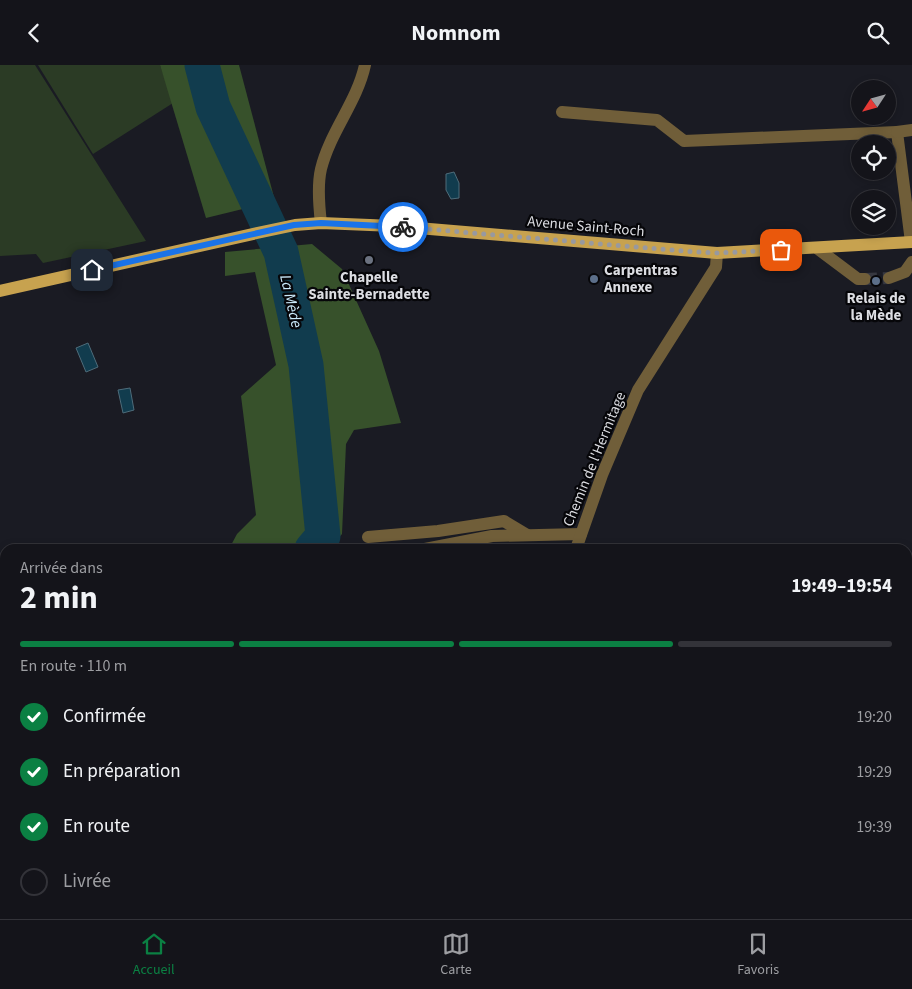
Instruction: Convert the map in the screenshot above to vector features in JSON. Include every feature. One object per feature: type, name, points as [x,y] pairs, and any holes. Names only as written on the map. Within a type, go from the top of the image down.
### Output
[{"type":"main road","name":"Avenue Saint-Roch","points":[[0,291],[294,225],[321,223],[394,226],[717,253],[818,249],[911,242]]},
{"type":"street","points":[[321,223],[319,203],[321,169],[331,143],[362,78],[365,65]]},
{"type":"street","points":[[562,112],[657,120],[684,141],[912,130]]},
{"type":"street","points":[[897,132],[911,242]]},
{"type":"street","points":[[818,249],[858,279],[864,279]]},
{"type":"street","name":"Chemin de l'Hermitage","points":[[578,544],[602,475],[631,407],[716,267],[717,253]]},
{"type":"street","points":[[889,278],[906,273],[912,263]]},
{"type":"street","points":[[368,537],[438,531],[504,521],[527,535]]},
{"type":"street","points":[[451,544],[492,536],[581,535]]},
{"type":"green space","points":[[0,65],[35,65],[146,241],[43,263],[36,254],[0,256]]},
{"type":"green space","points":[[38,65],[160,65],[173,103],[93,154]]},
{"type":"green space","points":[[160,65],[239,65],[275,201],[206,218]]},
{"type":"green space","points":[[312,244],[342,269],[379,351],[401,423],[354,430],[346,444],[342,534],[333,544],[232,544],[237,534],[256,515],[241,396],[276,365],[255,272],[225,276],[225,252]]},
{"type":"water","points":[[454,172],[459,183],[459,198],[451,199],[446,190],[446,174]]},
{"type":"water","points":[[88,343],[98,367],[86,372],[76,348]]},
{"type":"water","points":[[130,388],[134,410],[123,413],[118,390]]},
{"type":"waterway","name":"La Mède","points":[[202,65],[213,107],[281,252],[306,365],[323,536],[316,544]]},
{"type":"tunnel","points":[[865,279],[889,278]]},
{"type":"way so far","points":[[403,227],[683,251],[717,253],[781,250]]},
{"type":"place","name":"Chapelle Sainte-Bernadette","points":[[369,260]]},
{"type":"place","name":"Carpentras Annexe","points":[[594,279]]},
{"type":"place","name":"Relais de la Mède","points":[[876,281]]},
{"type":"route","points":[[92,270],[294,225],[321,223],[403,227]]}]
